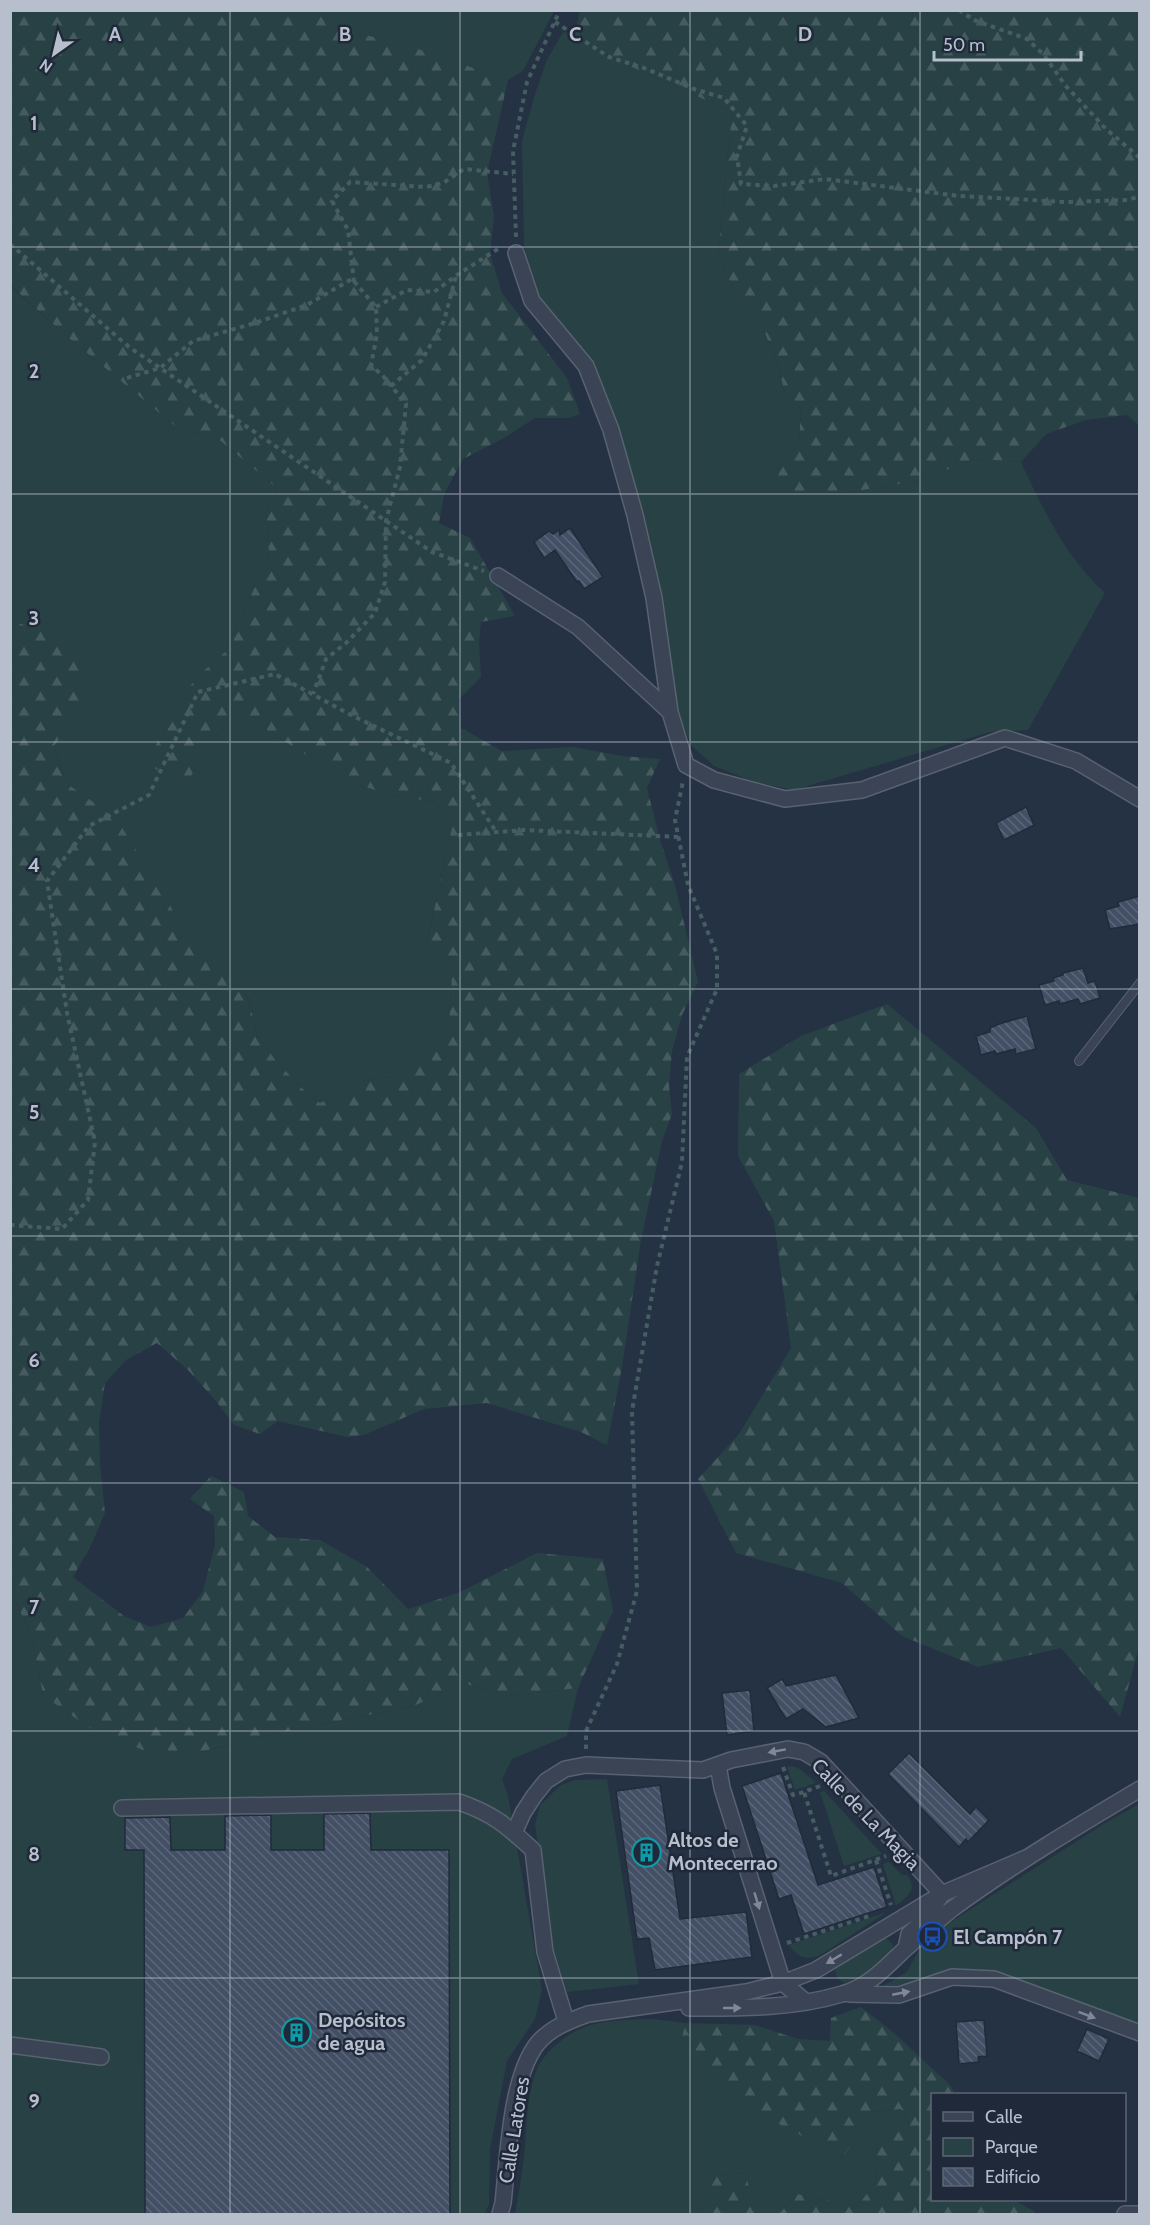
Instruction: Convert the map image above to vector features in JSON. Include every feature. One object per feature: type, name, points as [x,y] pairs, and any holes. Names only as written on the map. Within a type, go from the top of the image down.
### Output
[{"type":"street","points":[[511,248],[532,301],[585,366],[611,430],[635,514],[654,598],[670,712],[686,765],[714,780],[785,799],[862,789],[1005,738],[1076,761],[1140,799]]},
{"type":"street","points":[[498,576],[578,627],[670,712]]},
{"type":"street","name":"Calle de La Magia","points":[[514,1833],[523,1813],[546,1781],[565,1769],[586,1765],[702,1770],[788,1749],[804,1752],[821,1762],[942,1894]]},
{"type":"street","points":[[718,1765],[722,1788],[783,1983],[806,2002]]},
{"type":"street","points":[[843,1994],[875,1977],[952,1910],[1026,1858],[1140,1789]]},
{"type":"street","points":[[122,1808],[459,1802],[500,1821],[533,1850],[545,1952],[566,2021]]},
{"type":"street","points":[[632,2008],[746,1992],[783,1983],[816,1970],[942,1894],[1026,1858]]},
{"type":"street","points":[[906,1948],[909,1934],[925,1920],[942,1894]]},
{"type":"street","points":[[632,2008],[746,2008],[806,2002],[843,1994],[899,1995],[952,1977],[994,1979],[1140,2033]]},
{"type":"street","name":"Calle Latores","points":[[500,2214],[516,2095],[520,2077],[537,2044],[566,2021],[588,2014],[632,2008]]},
{"type":"street","points":[[10,2045],[101,2057]]},
{"type":"street","points":[[1125,2214],[1140,2214]]},
{"type":"lane","points":[[1079,1060],[1140,983]]},
{"type":"path","points":[[376,307],[407,290],[434,292],[457,275],[511,248],[513,151],[526,81],[560,10]]},
{"type":"path","points":[[960,10],[974,20],[1027,39],[1044,55],[1065,85],[1105,128],[1140,158]]},
{"type":"path","points":[[555,22],[609,57],[724,99],[747,126],[736,156],[741,184],[774,186],[825,178],[959,196],[1066,202],[1128,200],[1140,196]]},
{"type":"path","points":[[354,282],[348,230],[332,201],[350,182],[426,188],[443,183],[464,169],[513,174]]},
{"type":"path","points":[[10,244],[129,347],[432,552],[498,576]]},
{"type":"path","points":[[391,386],[422,360],[444,321],[457,275]]},
{"type":"path","points":[[128,378],[160,368],[193,340],[255,323],[307,305],[352,279],[376,307],[377,334],[371,365],[406,404],[400,467],[386,521],[385,582],[375,613],[346,643],[326,659],[313,694]]},
{"type":"path","points":[[10,1225],[62,1229],[88,1200],[95,1142],[67,1013],[47,881],[89,826],[149,795],[198,692],[275,674],[351,715],[451,763],[497,833]]},
{"type":"path","points":[[586,1765],[586,1731],[617,1664],[637,1591],[632,1411],[657,1266],[682,1162],[687,1058],[717,989],[717,954],[688,885],[675,820],[686,765]]},
{"type":"path","points":[[458,835],[525,830],[678,837]]},
{"type":"path","points":[[778,1751],[793,1795],[837,1779]]},
{"type":"path","points":[[804,1792],[831,1876],[876,1860],[892,1908]]},
{"type":"path","points":[[788,1942],[881,1912]]},
{"type":"green space","points":[[580,10],[1139,11],[1139,425],[1127,415],[1086,420],[1046,434],[1021,462],[974,459],[918,481],[838,494],[786,498],[777,471],[799,441],[801,409],[784,390],[777,362],[762,326],[738,296],[718,258],[732,112],[601,53],[575,34]]},
{"type":"green space","points":[[10,11],[312,11],[344,29],[418,49],[508,80],[487,173],[494,216],[490,254],[502,293],[567,378],[580,414],[569,418],[535,418],[504,438],[463,459],[444,494],[439,523],[470,538],[515,616],[481,622],[479,643],[481,677],[459,699],[461,728],[502,751],[573,747],[622,756],[660,759],[647,788],[660,840],[675,885],[698,982],[682,1015],[672,1051],[669,1085],[672,1114],[662,1141],[641,1240],[622,1367],[607,1445],[581,1432],[487,1403],[424,1409],[364,1435],[347,1437],[278,1421],[260,1434],[234,1425],[188,1370],[157,1343],[126,1360],[105,1383],[99,1422],[100,1465],[105,1513],[73,1577],[124,1616],[151,1627],[183,1618],[203,1591],[215,1544],[214,1516],[190,1499],[211,1476],[244,1492],[248,1516],[275,1537],[320,1540],[367,1567],[408,1609],[458,1593],[537,1553],[603,1559],[613,1611],[578,1688],[508,1696],[463,1683],[414,1706],[263,1736],[200,1752],[143,1750],[88,1727],[43,1695],[32,1637],[10,1589],[11,620],[57,638],[86,658],[83,707],[54,746],[66,783],[116,818],[188,937],[219,962],[249,1000],[257,1035],[276,1061],[320,1103],[367,1079],[395,1077],[426,1055],[449,1023],[452,973],[427,941],[452,828],[436,802],[390,795],[360,785],[340,776],[265,729],[231,718],[200,759],[184,790],[149,764],[167,716],[198,676],[225,652],[269,556],[266,511],[278,489],[216,437],[180,430],[63,333],[11,286]]},
{"type":"green space","points":[[312,11],[554,11],[523,71],[508,80],[418,50],[344,29]]},
{"type":"green space","points":[[563,32],[575,34],[601,53],[732,112],[718,258],[738,296],[762,326],[777,362],[784,390],[801,409],[799,441],[777,471],[838,494],[918,481],[974,459],[1021,462],[1047,515],[1067,548],[1078,564],[1105,593],[1028,730],[990,732],[794,790],[754,782],[714,766],[692,746],[681,721],[668,668],[610,411],[590,359],[538,300],[524,246],[522,141],[547,60]]},
{"type":"green space","points":[[10,286],[180,430],[216,437],[278,489],[266,511],[269,556],[225,652],[198,676],[184,790],[200,759],[231,718],[265,729],[340,776],[360,785],[390,795],[436,802],[452,828],[427,940],[452,972],[449,1023],[427,1055],[395,1077],[367,1079],[320,1103],[305,1091],[276,1061],[257,1035],[249,999],[218,962],[188,937],[116,818],[66,783],[54,746],[83,707],[15,621],[11,620]]},
{"type":"green space","points":[[887,1004],[1036,1128],[1067,1180],[1139,1198],[1139,1289],[1134,1296],[1140,1311],[1140,1644],[1120,1717],[1061,1648],[978,1667],[902,1636],[842,1583],[736,1553],[698,1479],[739,1434],[791,1348],[774,1221],[738,1156],[739,1074],[801,1036]]},
{"type":"green space","points":[[10,1589],[32,1637],[43,1695],[201,1752],[263,1736],[414,1706],[463,1683],[508,1696],[578,1688],[567,1736],[512,1759],[502,1779],[508,1796],[542,1990],[535,2019],[507,2061],[490,2149],[489,2205],[484,2214],[11,2214]]},
{"type":"green space","points":[[787,1767],[800,1769],[816,1783],[795,1790]]},
{"type":"green space","points":[[607,1779],[639,1984],[567,1992],[550,1938],[535,1824],[540,1805],[561,1785],[575,1780]]},
{"type":"green space","points":[[824,1791],[882,1854],[844,1866],[820,1792]]},
{"type":"green space","points":[[1139,1804],[1139,2024],[959,1970],[940,1973],[885,1989],[883,1986],[907,1972],[921,1946],[943,1927],[1105,1823]]},
{"type":"green space","points":[[889,1862],[902,1875],[907,1875],[912,1884],[910,1892],[896,1906],[883,1864]]},
{"type":"green space","points":[[887,1912],[819,1956],[810,1958],[802,1956],[789,1945]]},
{"type":"green space","points":[[885,1937],[893,1944],[892,1950],[877,1966],[858,1978],[844,1983],[838,1978],[835,1971],[837,1965]]},
{"type":"green space","points":[[861,2007],[894,2033],[950,2085],[954,2093],[931,2093],[931,2201],[1015,2201],[1034,2211],[1034,2214],[779,2214],[797,2194],[858,2206],[875,2182],[877,2144],[910,2124],[901,2109],[871,2112],[843,2157],[748,2108],[680,2043],[686,2023],[755,2025],[798,2039],[830,2041],[831,2018]]},
{"type":"green space","points":[[653,2019],[686,2023],[680,2043],[842,2157],[871,2112],[901,2109],[910,2125],[877,2144],[875,2182],[858,2206],[797,2194],[779,2214],[757,2214],[744,2173],[716,2175],[699,2214],[515,2214],[523,2163],[529,2097],[537,2069],[544,2057],[555,2046],[580,2029],[598,2023]]},
{"type":"green space","points":[[745,2173],[757,2214],[699,2214],[716,2175]]},
{"type":"building","points":[[570,528],[603,577],[584,589],[555,550],[544,558],[534,542],[549,531],[553,534],[559,530],[560,535]]},
{"type":"building","points":[[1026,807],[1034,825],[1004,840],[996,823]]},
{"type":"building","points":[[1140,896],[1140,924],[1110,929],[1105,910],[1119,906],[1118,902]]},
{"type":"building","points":[[1083,968],[1088,983],[1095,981],[1100,998],[1080,1004],[1078,999],[1045,1005],[1039,985],[1054,981],[1053,978],[1063,973]]},
{"type":"building","points":[[1027,1016],[1036,1049],[1016,1054],[1015,1049],[981,1055],[976,1036],[990,1032],[990,1028],[999,1024]]},
{"type":"building","points":[[836,1675],[859,1718],[826,1727],[803,1709],[786,1719],[767,1688],[782,1679],[786,1686]]},
{"type":"building","points":[[750,1690],[754,1731],[727,1735],[722,1693]]},
{"type":"building","points":[[909,1753],[970,1814],[976,1807],[989,1820],[968,1842],[966,1839],[959,1847],[888,1774]]},
{"type":"building","points":[[781,1773],[818,1885],[874,1867],[887,1907],[804,1934],[791,1895],[779,1899],[742,1786]]},
{"type":"building","name":"Altos de Montecerrao","points":[[660,1785],[680,1919],[746,1912],[752,1957],[655,1970],[649,1938],[637,1939],[616,1791]]},
{"type":"building","name":"Depósitos de agua","points":[[370,1813],[371,1850],[449,1850],[450,2214],[145,2214],[144,1850],[125,1850],[125,1818],[170,1817],[171,1850],[225,1850],[225,1816],[271,1815],[271,1850],[324,1850],[324,1814]]},
{"type":"building","points":[[984,2020],[987,2056],[978,2057],[979,2062],[959,2064],[956,2022]]},
{"type":"building","points":[[1087,2029],[1109,2039],[1099,2061],[1077,2051]]},
{"type":"place","name":"Altos de Montecerrao","points":[[647,1852]]},
{"type":"place","name":"El Campón 7","points":[[932,1937]]},
{"type":"place","name":"Depósitos de agua","points":[[297,2032]]}]
